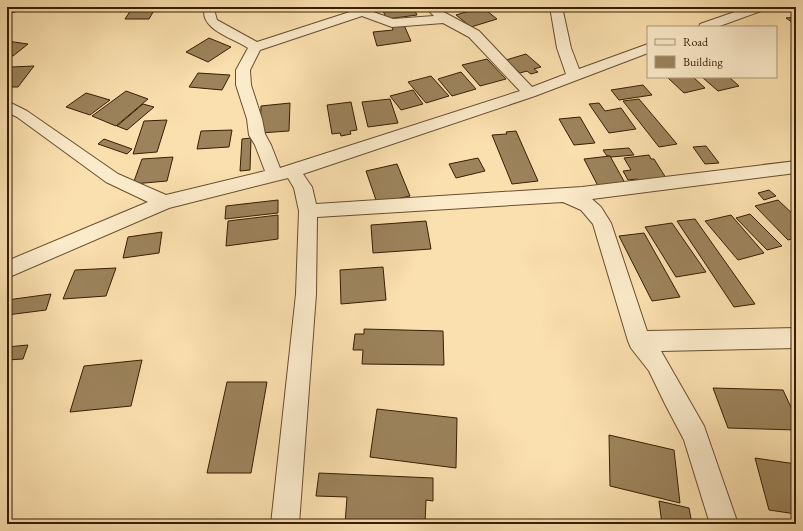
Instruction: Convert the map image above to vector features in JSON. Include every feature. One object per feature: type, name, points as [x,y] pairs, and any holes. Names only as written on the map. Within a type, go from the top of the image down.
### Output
[{"type":"street","points":[[211,7],[208,12],[211,21],[217,26],[238,36],[255,47]]},
{"type":"street","points":[[430,7],[445,20],[474,34],[530,93]]},
{"type":"street","points":[[556,7],[564,48],[574,76]]},
{"type":"street","points":[[708,26],[760,7]]},
{"type":"street","points":[[285,524],[306,294],[308,211],[303,187],[284,173],[272,170],[262,142],[257,135],[257,127],[244,83],[243,70],[255,47],[362,12],[392,23],[445,20]]},
{"type":"street","points":[[7,270],[165,202],[284,173],[530,93],[647,48]]},
{"type":"street","points":[[7,106],[60,140],[112,178],[165,202]]},
{"type":"street","points":[[308,211],[564,196],[796,167]]},
{"type":"street","points":[[564,196],[589,205],[595,210],[602,223],[639,341],[657,363],[695,436],[724,524]]},
{"type":"street","points":[[639,341],[796,338]]},
{"type":"building","points":[[7,7],[19,7],[15,12],[7,13]]},
{"type":"building","points":[[133,7],[156,7],[149,19],[125,19]]},
{"type":"building","points":[[381,7],[413,7],[417,15],[387,19]]},
{"type":"building","points":[[482,7],[497,19],[471,27],[456,15]]},
{"type":"building","points":[[796,17],[796,25],[786,18]]},
{"type":"building","points":[[404,25],[411,41],[377,46],[373,32],[393,30],[392,26]]},
{"type":"building","points":[[209,38],[231,47],[208,62],[186,52]]},
{"type":"building","points":[[7,41],[28,44],[13,56],[7,55]]},
{"type":"building","points":[[526,54],[541,67],[534,69],[538,72],[531,74],[527,71],[520,73],[506,60]]},
{"type":"building","points":[[487,59],[506,79],[480,86],[462,65]]},
{"type":"building","points":[[34,66],[18,87],[7,87],[7,72],[11,67]]},
{"type":"building","points":[[461,72],[476,89],[452,96],[438,79]]},
{"type":"building","points":[[198,73],[230,75],[222,90],[189,87]]},
{"type":"building","points":[[431,76],[449,96],[426,103],[408,82]]},
{"type":"building","points":[[668,78],[694,78],[705,88],[684,93]]},
{"type":"building","points":[[703,78],[730,78],[739,86],[718,91]]},
{"type":"building","points":[[643,85],[652,95],[619,100],[611,90]]},
{"type":"building","points":[[413,90],[423,104],[401,110],[390,96]]},
{"type":"building","points":[[126,91],[148,99],[116,126],[92,116]]},
{"type":"building","points":[[86,93],[110,100],[90,115],[66,107]]},
{"type":"building","points":[[390,99],[398,123],[368,127],[362,102]]},
{"type":"building","points":[[639,99],[677,144],[659,147],[623,101]]},
{"type":"building","points":[[351,102],[357,130],[350,131],[351,134],[341,136],[340,133],[332,134],[327,105]]},
{"type":"building","points":[[290,103],[289,131],[260,133],[261,106]]},
{"type":"building","points":[[599,103],[605,111],[621,108],[636,129],[609,133],[589,104]]},
{"type":"building","points":[[143,104],[154,107],[127,130],[117,126]]},
{"type":"building","points":[[580,117],[595,143],[574,145],[559,119]]},
{"type":"building","points":[[167,120],[157,152],[133,154],[144,121]]},
{"type":"building","points":[[232,130],[229,147],[197,149],[201,131]]},
{"type":"building","points":[[516,131],[538,181],[512,184],[492,135],[507,134],[506,132]]},
{"type":"building","points":[[251,138],[250,170],[240,171],[242,139]]},
{"type":"building","points":[[104,139],[132,149],[127,154],[98,144]]},
{"type":"building","points":[[706,146],[719,163],[705,164],[693,147]]},
{"type":"building","points":[[629,148],[634,155],[611,157],[607,156],[603,150]]},
{"type":"building","points":[[649,155],[651,159],[654,159],[666,178],[640,182],[637,179],[628,180],[623,171],[631,170],[624,158]]},
{"type":"building","points":[[610,156],[625,183],[598,186],[584,159]]},
{"type":"building","points":[[173,157],[167,181],[133,184],[142,159]]},
{"type":"building","points":[[478,158],[485,171],[456,178],[449,164]]},
{"type":"building","points":[[397,164],[410,196],[377,203],[366,171]]},
{"type":"building","points":[[769,190],[776,196],[764,200],[758,193]]},
{"type":"building","points":[[278,200],[278,213],[225,219],[226,206]]},
{"type":"building","points":[[778,200],[796,217],[796,238],[788,240],[755,206]]},
{"type":"building","points":[[750,214],[782,246],[767,250],[736,218]]},
{"type":"building","points":[[278,215],[278,239],[226,246],[228,221]]},
{"type":"building","points":[[731,215],[764,253],[738,260],[705,221]]},
{"type":"building","points":[[695,219],[755,304],[734,307],[677,221]]},
{"type":"building","points":[[426,221],[431,249],[373,253],[371,225]]},
{"type":"building","points":[[672,223],[706,272],[676,277],[645,227]]},
{"type":"building","points":[[162,232],[159,253],[123,258],[128,237]]},
{"type":"building","points":[[644,233],[680,297],[652,301],[619,236]]},
{"type":"building","points":[[383,267],[386,300],[341,304],[340,270]]},
{"type":"building","points":[[116,268],[106,296],[63,299],[75,270]]},
{"type":"building","points":[[51,294],[46,310],[7,315],[7,300]]},
{"type":"building","points":[[364,329],[443,331],[444,365],[362,364],[363,350],[353,350],[355,334],[364,334]]},
{"type":"building","points":[[28,345],[23,359],[7,360],[7,347]]},
{"type":"building","points":[[142,360],[131,406],[70,412],[84,366]]},
{"type":"building","points":[[227,382],[267,382],[251,473],[207,473]]},
{"type":"building","points":[[713,388],[783,390],[796,418],[796,430],[728,428]]},
{"type":"building","points":[[377,409],[457,418],[456,468],[370,457]]},
{"type":"building","points":[[609,435],[674,450],[680,503],[610,486]]},
{"type":"building","points":[[755,458],[796,464],[796,514],[769,510]]},
{"type":"building","points":[[319,473],[433,478],[433,501],[426,500],[425,524],[345,524],[347,497],[316,496]]},
{"type":"building","points":[[659,501],[689,508],[692,524],[662,524]]}]
